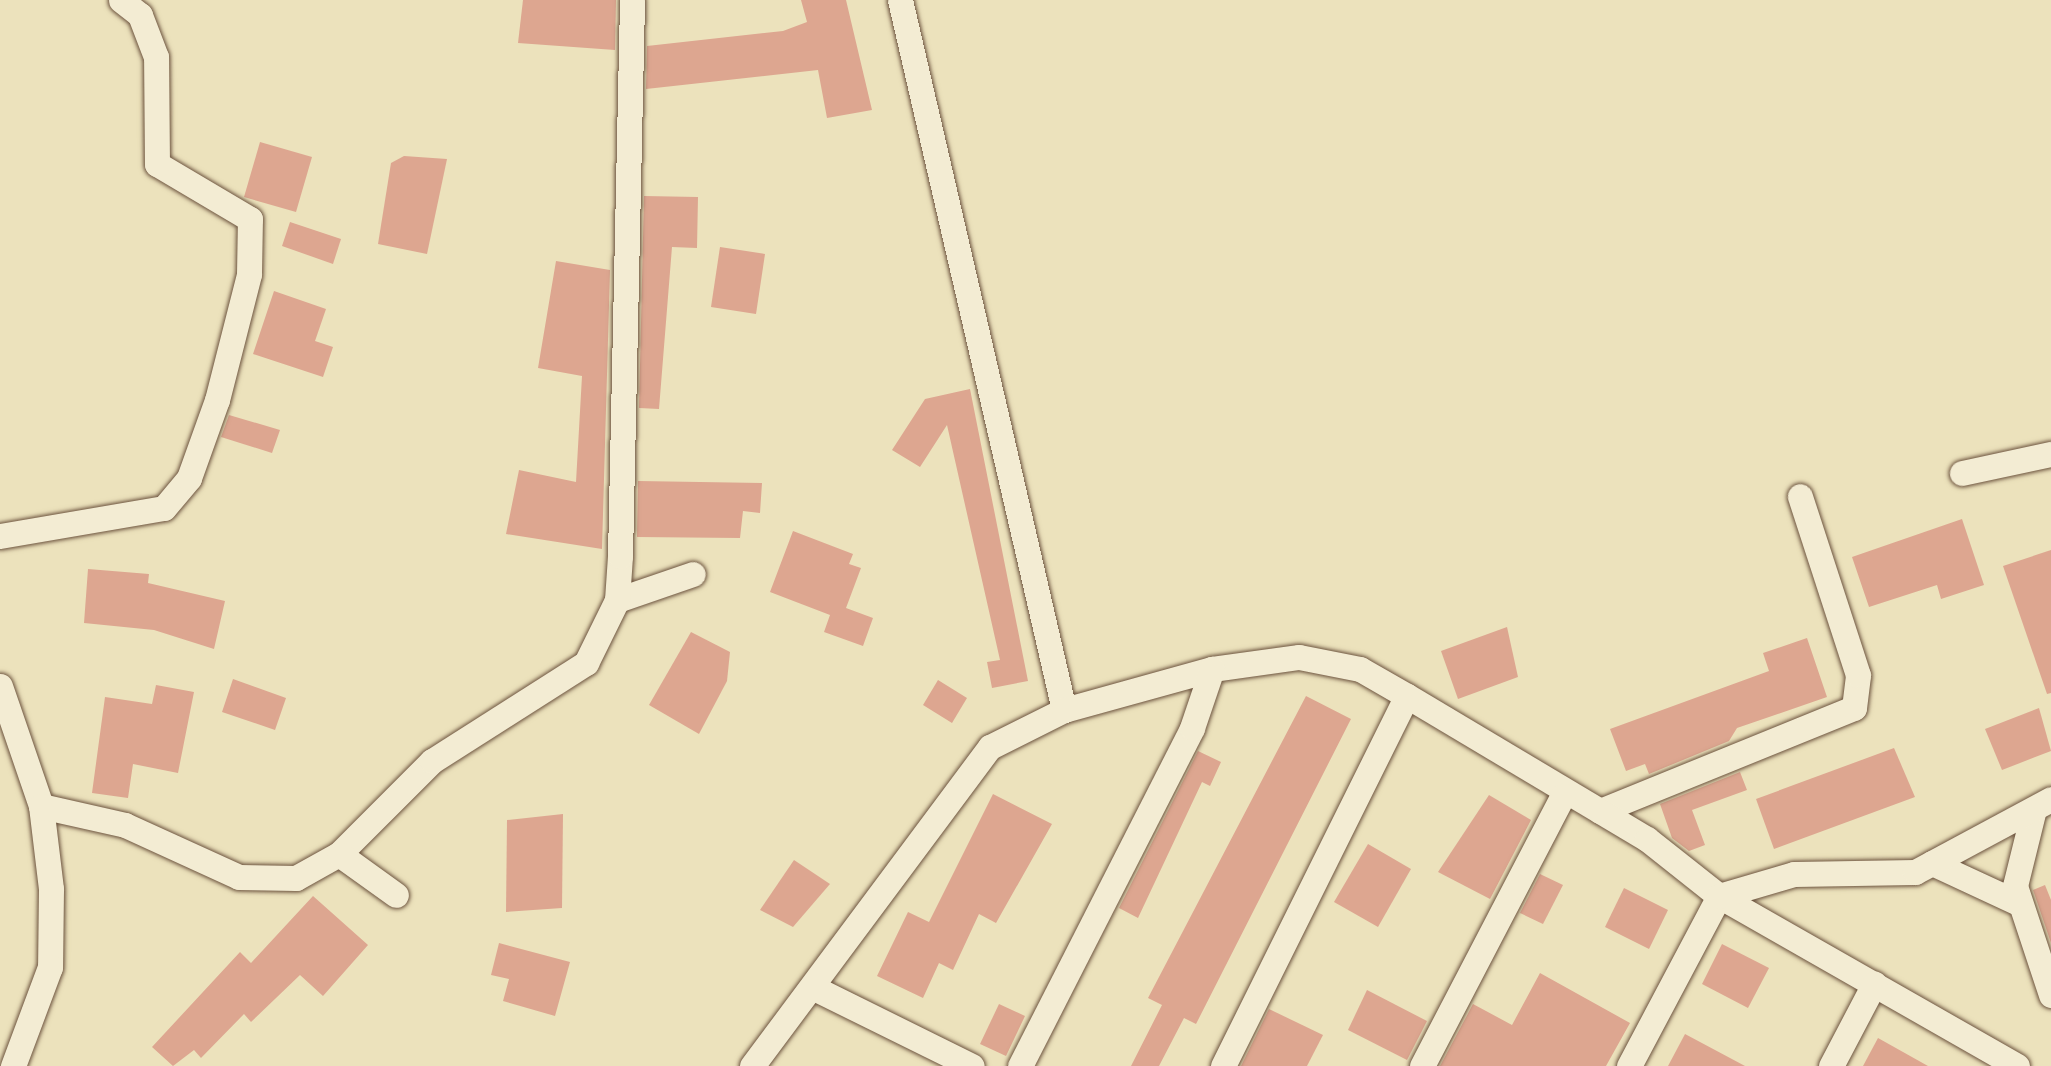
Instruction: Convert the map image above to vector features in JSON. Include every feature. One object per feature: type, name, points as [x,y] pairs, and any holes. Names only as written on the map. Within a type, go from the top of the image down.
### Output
[{"type":"street","points":[[0,536],[164,508],[188,478],[211,416],[249,274],[250,219],[157,164],[156,56],[140,15],[120,0]]},
{"type":"street","points":[[42,806],[126,825],[270,883],[339,854],[432,761],[586,662],[617,600],[632,0]]},
{"type":"street","points":[[900,0],[1064,710]]},
{"type":"street","points":[[1962,473],[2051,454]]},
{"type":"street","points":[[1600,811],[1854,708],[1858,675],[1800,496]]},
{"type":"street","points":[[617,600],[693,574]]},
{"type":"street","points":[[752,1066],[990,747],[1064,710],[1212,669],[1300,657],[1360,670],[1407,696],[1563,794],[1600,811],[1718,896],[2016,1066]]},
{"type":"street","points":[[1020,1066],[1192,728],[1212,669]]},
{"type":"street","points":[[0,686],[42,806],[50,968],[13,1066]]},
{"type":"street","points":[[1223,1066],[1407,696]]},
{"type":"street","points":[[1422,1066],[1563,794]]},
{"type":"street","points":[[1628,1066],[1718,896],[1794,874],[1886,876],[1932,863],[2042,804]]},
{"type":"street","points":[[2042,804],[2016,902],[2051,995]]},
{"type":"street","points":[[339,854],[396,895]]},
{"type":"street","points":[[1932,863],[2016,902]]},
{"type":"street","points":[[1831,1066],[1874,984]]},
{"type":"street","points":[[812,987],[972,1066]]},
{"type":"building","points":[[523,0],[616,0],[615,50],[518,43]]},
{"type":"building","points":[[801,0],[846,0],[872,110],[827,118],[818,70],[646,89],[647,46],[783,31],[807,22]]},
{"type":"building","points":[[260,142],[312,157],[296,212],[244,197]]},
{"type":"building","points":[[404,156],[447,159],[427,254],[378,244],[391,163]]},
{"type":"building","points":[[644,196],[698,197],[697,248],[672,247],[659,409],[639,408]]},
{"type":"building","points":[[290,222],[341,239],[333,264],[282,246]]},
{"type":"building","points":[[720,247],[765,254],[756,314],[711,307]]},
{"type":"building","points":[[556,261],[610,270],[602,549],[506,534],[519,470],[576,482],[582,376],[538,368]]},
{"type":"building","points":[[274,291],[326,309],[315,341],[333,347],[323,377],[253,354]]},
{"type":"building","points":[[970,389],[1028,681],[992,688],[987,662],[1000,660],[947,425],[920,467],[892,450],[925,399]]},
{"type":"building","points":[[229,415],[280,430],[272,453],[221,437]]},
{"type":"building","points":[[638,481],[762,483],[760,513],[743,511],[740,538],[637,537]]},
{"type":"building","points":[[1962,519],[1984,585],[1941,599],[1937,585],[1869,607],[1852,557]]},
{"type":"building","points":[[793,531],[853,554],[849,564],[861,568],[846,608],[873,618],[863,646],[824,632],[830,615],[770,592]]},
{"type":"building","points":[[2051,550],[2051,693],[2047,694],[2003,566]]},
{"type":"building","points":[[88,569],[149,574],[148,583],[225,601],[214,649],[154,630],[84,623]]},
{"type":"building","points":[[1507,627],[1518,677],[1458,699],[1441,651]]},
{"type":"building","points":[[691,632],[730,652],[727,681],[699,734],[649,705]]},
{"type":"building","points":[[1807,638],[1827,697],[1737,728],[1729,741],[1649,774],[1645,764],[1626,771],[1610,729],[1769,671],[1763,653]]},
{"type":"building","points":[[233,679],[286,698],[275,730],[222,712]]},
{"type":"building","points":[[938,680],[967,698],[952,723],[923,705]]},
{"type":"building","points":[[156,685],[194,692],[178,773],[133,764],[128,798],[92,793],[105,697],[152,704]]},
{"type":"building","points":[[1306,696],[1351,719],[1196,1024],[1184,1018],[1159,1066],[1131,1066],[1162,1005],[1148,998]]},
{"type":"building","points":[[2039,708],[2051,751],[2002,770],[1985,729]]},
{"type":"building","points":[[1894,748],[1915,797],[1774,849],[1756,799]]},
{"type":"building","points":[[1198,751],[1221,762],[1210,786],[1202,782],[1138,918],[1119,908]]},
{"type":"building","points":[[1740,772],[1747,790],[1692,810],[1705,845],[1689,851],[1672,838],[1660,804]]},
{"type":"building","points":[[993,794],[1052,824],[996,923],[979,914],[953,970],[939,963],[923,998],[877,976],[908,912],[929,922]]},
{"type":"building","points":[[1489,795],[1531,820],[1490,899],[1438,872]]},
{"type":"building","points":[[563,814],[562,908],[506,912],[507,820]]},
{"type":"building","points":[[1368,844],[1411,869],[1378,927],[1334,902]]},
{"type":"building","points":[[794,860],[830,884],[793,927],[760,910]]},
{"type":"building","points":[[1540,874],[1563,885],[1543,924],[1520,913]]},
{"type":"building","points":[[2045,885],[2051,900],[2051,943],[2033,890]]},
{"type":"building","points":[[1624,888],[1668,910],[1649,949],[1605,927]]},
{"type":"building","points":[[313,896],[368,945],[323,996],[300,975],[251,1022],[244,1014],[201,1058],[194,1050],[173,1066],[152,1047],[240,952],[251,963]]},
{"type":"building","points":[[499,943],[570,962],[555,1016],[503,1001],[509,979],[491,975]]},
{"type":"building","points":[[1722,944],[1769,968],[1748,1008],[1702,984]]},
{"type":"building","points":[[1540,973],[1630,1023],[1606,1066],[1440,1066],[1473,1004],[1512,1025]]},
{"type":"building","points":[[1367,990],[1427,1021],[1407,1060],[1348,1030]]},
{"type":"building","points":[[999,1004],[1025,1016],[1006,1056],[980,1044]]},
{"type":"building","points":[[1269,1009],[1323,1035],[1307,1066],[1241,1066]]},
{"type":"building","points":[[1685,1034],[1745,1066],[1668,1066]]},
{"type":"building","points":[[1878,1038],[1928,1066],[1863,1066]]}]
